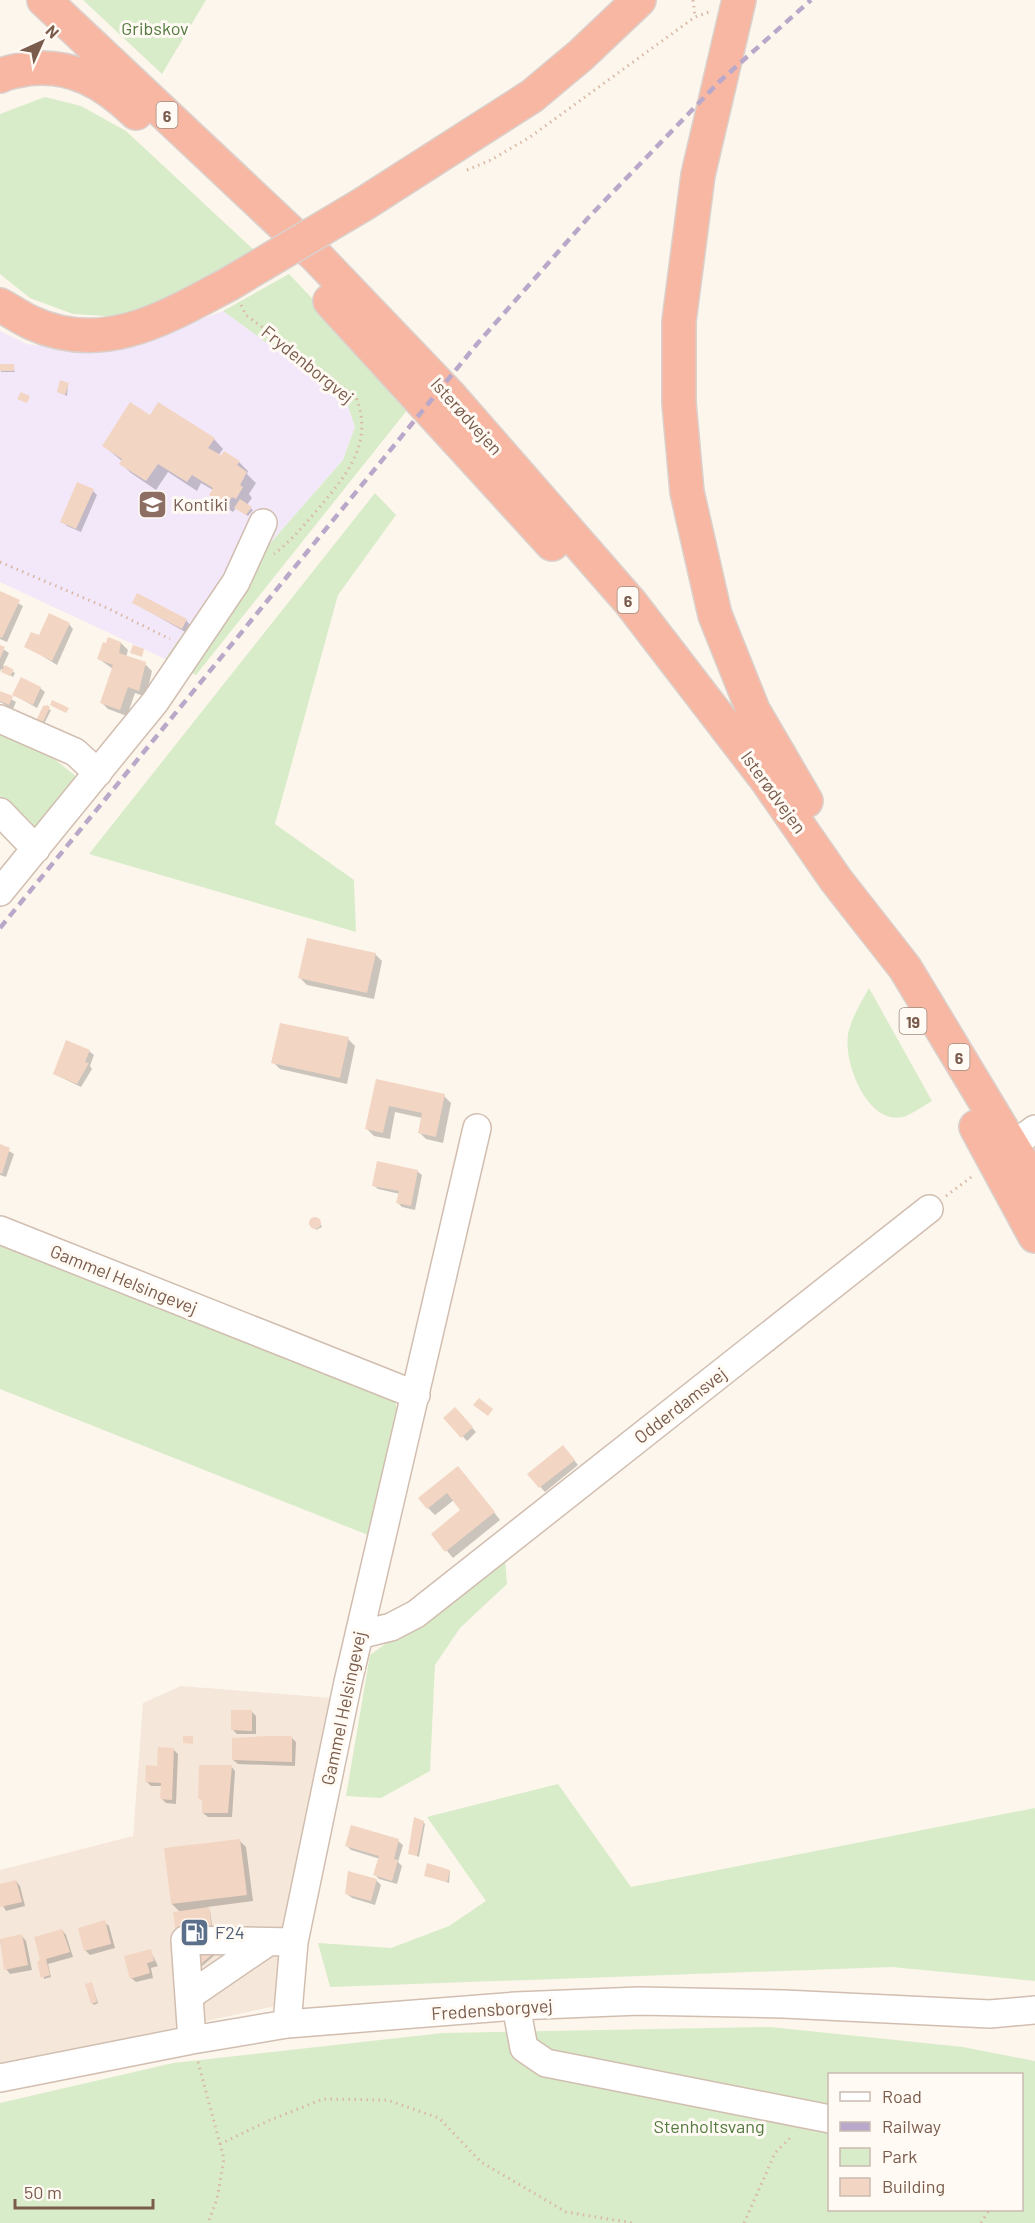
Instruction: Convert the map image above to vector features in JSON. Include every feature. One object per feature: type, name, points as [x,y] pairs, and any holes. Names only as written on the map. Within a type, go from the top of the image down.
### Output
[{"type":"highway","name":"Isterødvejen","points":[[44,0],[290,230],[422,366],[608,576],[766,779],[836,880],[905,968],[1014,1144],[1035,1184]]},
{"type":"highway","points":[[0,305],[34,324],[75,335],[119,334],[160,322],[236,291],[362,205],[531,96],[581,55],[639,0]]},
{"type":"highway","points":[[739,0],[698,175],[679,321],[679,403],[687,492],[715,615],[753,710],[785,767],[868,900],[905,968]]},
{"type":"highway","points":[[0,76],[7,72],[46,67],[86,75],[120,97],[300,269],[646,649],[709,704]]},
{"type":"highway","name":"Isterødvejen","points":[[836,880],[864,940],[1014,1144],[1035,1236]]},
{"type":"street","points":[[0,892],[155,702],[236,582],[263,523]]},
{"type":"street","points":[[0,719],[75,752],[98,773]]},
{"type":"street","points":[[0,812],[36,849]]},
{"type":"street","name":"Gammel Helsingevej","points":[[287,2024],[281,1942],[359,1635],[477,1128]]},
{"type":"street","name":"Odderdamsvej","points":[[359,1635],[391,1627],[416,1614],[929,1209]]},
{"type":"street","name":"Gammel Helsingevej","points":[[0,1230],[416,1395]]},
{"type":"street","points":[[192,2040],[185,1940],[281,1942]]},
{"type":"street","points":[[189,1996],[281,1942]]},
{"type":"street","name":"Fredensborgvej","points":[[0,2078],[192,2040],[287,2024],[516,2006],[639,2001],[784,2004],[990,2014],[1035,2010]]},
{"type":"street","points":[[516,2006],[524,2048],[546,2063],[820,2118]]},
{"type":"street","name":"Fredensborgvej","points":[[990,2014],[1035,2023]]},
{"type":"path","points":[[693,0],[695,17]]},
{"type":"path","name":"Frydenborgvej","points":[[236,291],[246,315],[356,397],[362,414],[362,434],[345,476],[291,540],[273,555]]},
{"type":"path","points":[[0,562],[115,612],[190,650]]},
{"type":"path","points":[[929,1209],[1014,1144]]},
{"type":"path","points":[[192,2040],[224,2159],[217,2199],[208,2223]]},
{"type":"path","points":[[220,2144],[268,2121],[323,2099],[387,2100],[439,2118],[481,2162],[566,2212],[633,2223]]},
{"type":"path","points":[[744,2223],[753,2198],[775,2153],[820,2118]]},
{"type":"shaded area","name":"Kontiki","points":[[223,311],[346,400],[355,427],[343,460],[266,548],[220,581],[165,659],[0,582],[0,331],[27,344],[93,353],[136,344]]},
{"type":"shaded area","points":[[181,1686],[333,1698],[280,2005],[0,2066],[0,1870],[133,1836],[143,1703]]},
{"type":"green space","name":"Gribskov","points":[[83,0],[206,0],[162,74]]},
{"type":"green space","points":[[45,97],[81,106],[126,131],[257,253],[172,304],[120,317],[73,314],[30,298],[0,274],[0,114]]},
{"type":"green space","points":[[289,274],[412,404],[196,675],[165,659],[220,581],[266,548],[343,460],[355,427],[346,400],[223,311]]},
{"type":"green space","points":[[375,493],[396,515],[338,595],[275,824],[354,880],[356,932],[89,854]]},
{"type":"green space","points":[[0,732],[47,753],[78,778],[36,829],[0,799]]},
{"type":"green space","points":[[869,988],[932,1101],[903,1117],[890,1117],[878,1111],[868,1100],[859,1087],[849,1057],[849,1030]]},
{"type":"green space","points":[[0,1243],[392,1394],[400,1416],[368,1535],[0,1389]]},
{"type":"green space","points":[[505,1558],[507,1584],[460,1628],[435,1665],[430,1771],[381,1798],[346,1796],[370,1655]]},
{"type":"green space","points":[[558,1784],[631,1887],[1035,1808],[1035,1981],[892,1967],[330,1987],[318,1943],[391,1948],[449,1926],[486,1901],[427,1817]]},
{"type":"green space","name":"Stenholtsvang","points":[[770,2027],[963,2047],[1035,2061],[1035,2223],[0,2223],[0,2103],[173,2063],[443,2033]]},
{"type":"building","points":[[0,364],[14,364],[14,371],[0,371]]},
{"type":"building","points":[[60,380],[69,383],[65,395],[57,392]]},
{"type":"building","points":[[21,392],[30,396],[27,403],[17,399]]},
{"type":"building","points":[[130,402],[150,415],[158,402],[215,438],[208,448],[221,455],[224,451],[240,461],[237,465],[247,472],[240,485],[243,487],[236,499],[232,497],[223,504],[209,495],[213,488],[192,475],[187,482],[158,464],[146,481],[119,464],[122,459],[102,446]]},
{"type":"building","points":[[77,482],[94,489],[76,529],[60,522]]},
{"type":"building","points":[[240,499],[252,507],[246,515],[234,508]]},
{"type":"building","points":[[0,591],[20,600],[2,638],[0,637]]},
{"type":"building","points":[[137,593],[187,619],[182,629],[132,603]]},
{"type":"building","points":[[49,613],[70,623],[52,661],[24,647],[31,632],[39,635]]},
{"type":"building","points":[[108,637],[121,642],[119,653],[146,662],[139,691],[128,687],[120,710],[100,703],[113,665],[97,659],[103,642],[106,643]]},
{"type":"building","points":[[0,645],[5,647],[0,659]]},
{"type":"building","points":[[133,645],[144,649],[142,657],[130,653]]},
{"type":"building","points":[[5,665],[14,670],[10,676],[1,672]]},
{"type":"building","points":[[21,677],[41,687],[33,705],[12,695]]},
{"type":"building","points":[[0,691],[13,696],[9,705],[0,701]]},
{"type":"building","points":[[52,700],[69,708],[66,713],[50,705]]},
{"type":"building","points":[[43,706],[50,707],[42,724],[36,721]]},
{"type":"building","points":[[307,938],[376,953],[367,993],[298,978]]},
{"type":"building","points":[[280,1023],[349,1037],[340,1078],[271,1063]]},
{"type":"building","points":[[66,1040],[90,1050],[85,1062],[89,1063],[77,1084],[53,1074]]},
{"type":"building","points":[[376,1079],[445,1094],[436,1137],[418,1133],[422,1113],[389,1106],[383,1133],[365,1129]]},
{"type":"building","points":[[0,1144],[10,1148],[2,1174],[0,1173]]},
{"type":"building","points":[[377,1161],[418,1170],[411,1206],[396,1203],[399,1191],[372,1186]]},
{"type":"building","points":[[317,1217],[320,1218],[320,1228],[313,1229],[310,1228],[309,1221],[310,1218]]},
{"type":"building","points":[[479,1398],[493,1409],[488,1416],[473,1405]]},
{"type":"building","points":[[455,1407],[473,1427],[461,1438],[443,1418]]},
{"type":"building","points":[[563,1445],[575,1460],[539,1488],[527,1474]]},
{"type":"building","points":[[458,1466],[495,1512],[445,1552],[431,1534],[460,1510],[447,1493],[427,1509],[418,1498]]},
{"type":"building","points":[[231,1710],[252,1710],[252,1731],[231,1730]]},
{"type":"building","points":[[183,1736],[193,1736],[193,1744],[183,1743]]},
{"type":"building","points":[[292,1736],[292,1762],[232,1760],[232,1738]]},
{"type":"building","points":[[158,1747],[174,1748],[172,1800],[160,1799],[161,1783],[145,1782],[146,1765],[157,1766]]},
{"type":"building","points":[[199,1765],[232,1765],[228,1813],[202,1813],[202,1799],[198,1799]]},
{"type":"building","points":[[414,1817],[424,1821],[417,1856],[408,1854]]},
{"type":"building","points":[[351,1825],[399,1839],[394,1859],[398,1860],[392,1881],[373,1875],[379,1856],[345,1846]]},
{"type":"building","points":[[240,1839],[247,1895],[171,1904],[164,1848]]},
{"type":"building","points":[[427,1863],[450,1870],[447,1882],[424,1876]]},
{"type":"building","points":[[348,1871],[377,1879],[371,1901],[345,1894]]},
{"type":"building","points":[[16,1880],[22,1902],[0,1907],[0,1884]]},
{"type":"building","name":"F24","points":[[209,1907],[215,1952],[200,1965],[180,1967],[173,1912]]},
{"type":"building","points":[[105,1920],[111,1944],[84,1951],[78,1928]]},
{"type":"building","points":[[62,1929],[70,1952],[46,1959],[50,1975],[41,1978],[37,1962],[40,1960],[34,1937]]},
{"type":"building","points":[[22,1934],[28,1965],[4,1970],[0,1939]]},
{"type":"building","points":[[151,1949],[154,1961],[147,1963],[150,1973],[130,1979],[124,1956]]},
{"type":"building","points":[[92,1982],[97,2002],[91,2004],[85,1984]]},
{"type":"railway","points":[[0,928],[477,344],[588,218],[720,81],[811,0]]},
{"type":"place","name":"Kontiki","points":[[152,504]]},
{"type":"place","name":"F24","points":[[194,1932]]}]
